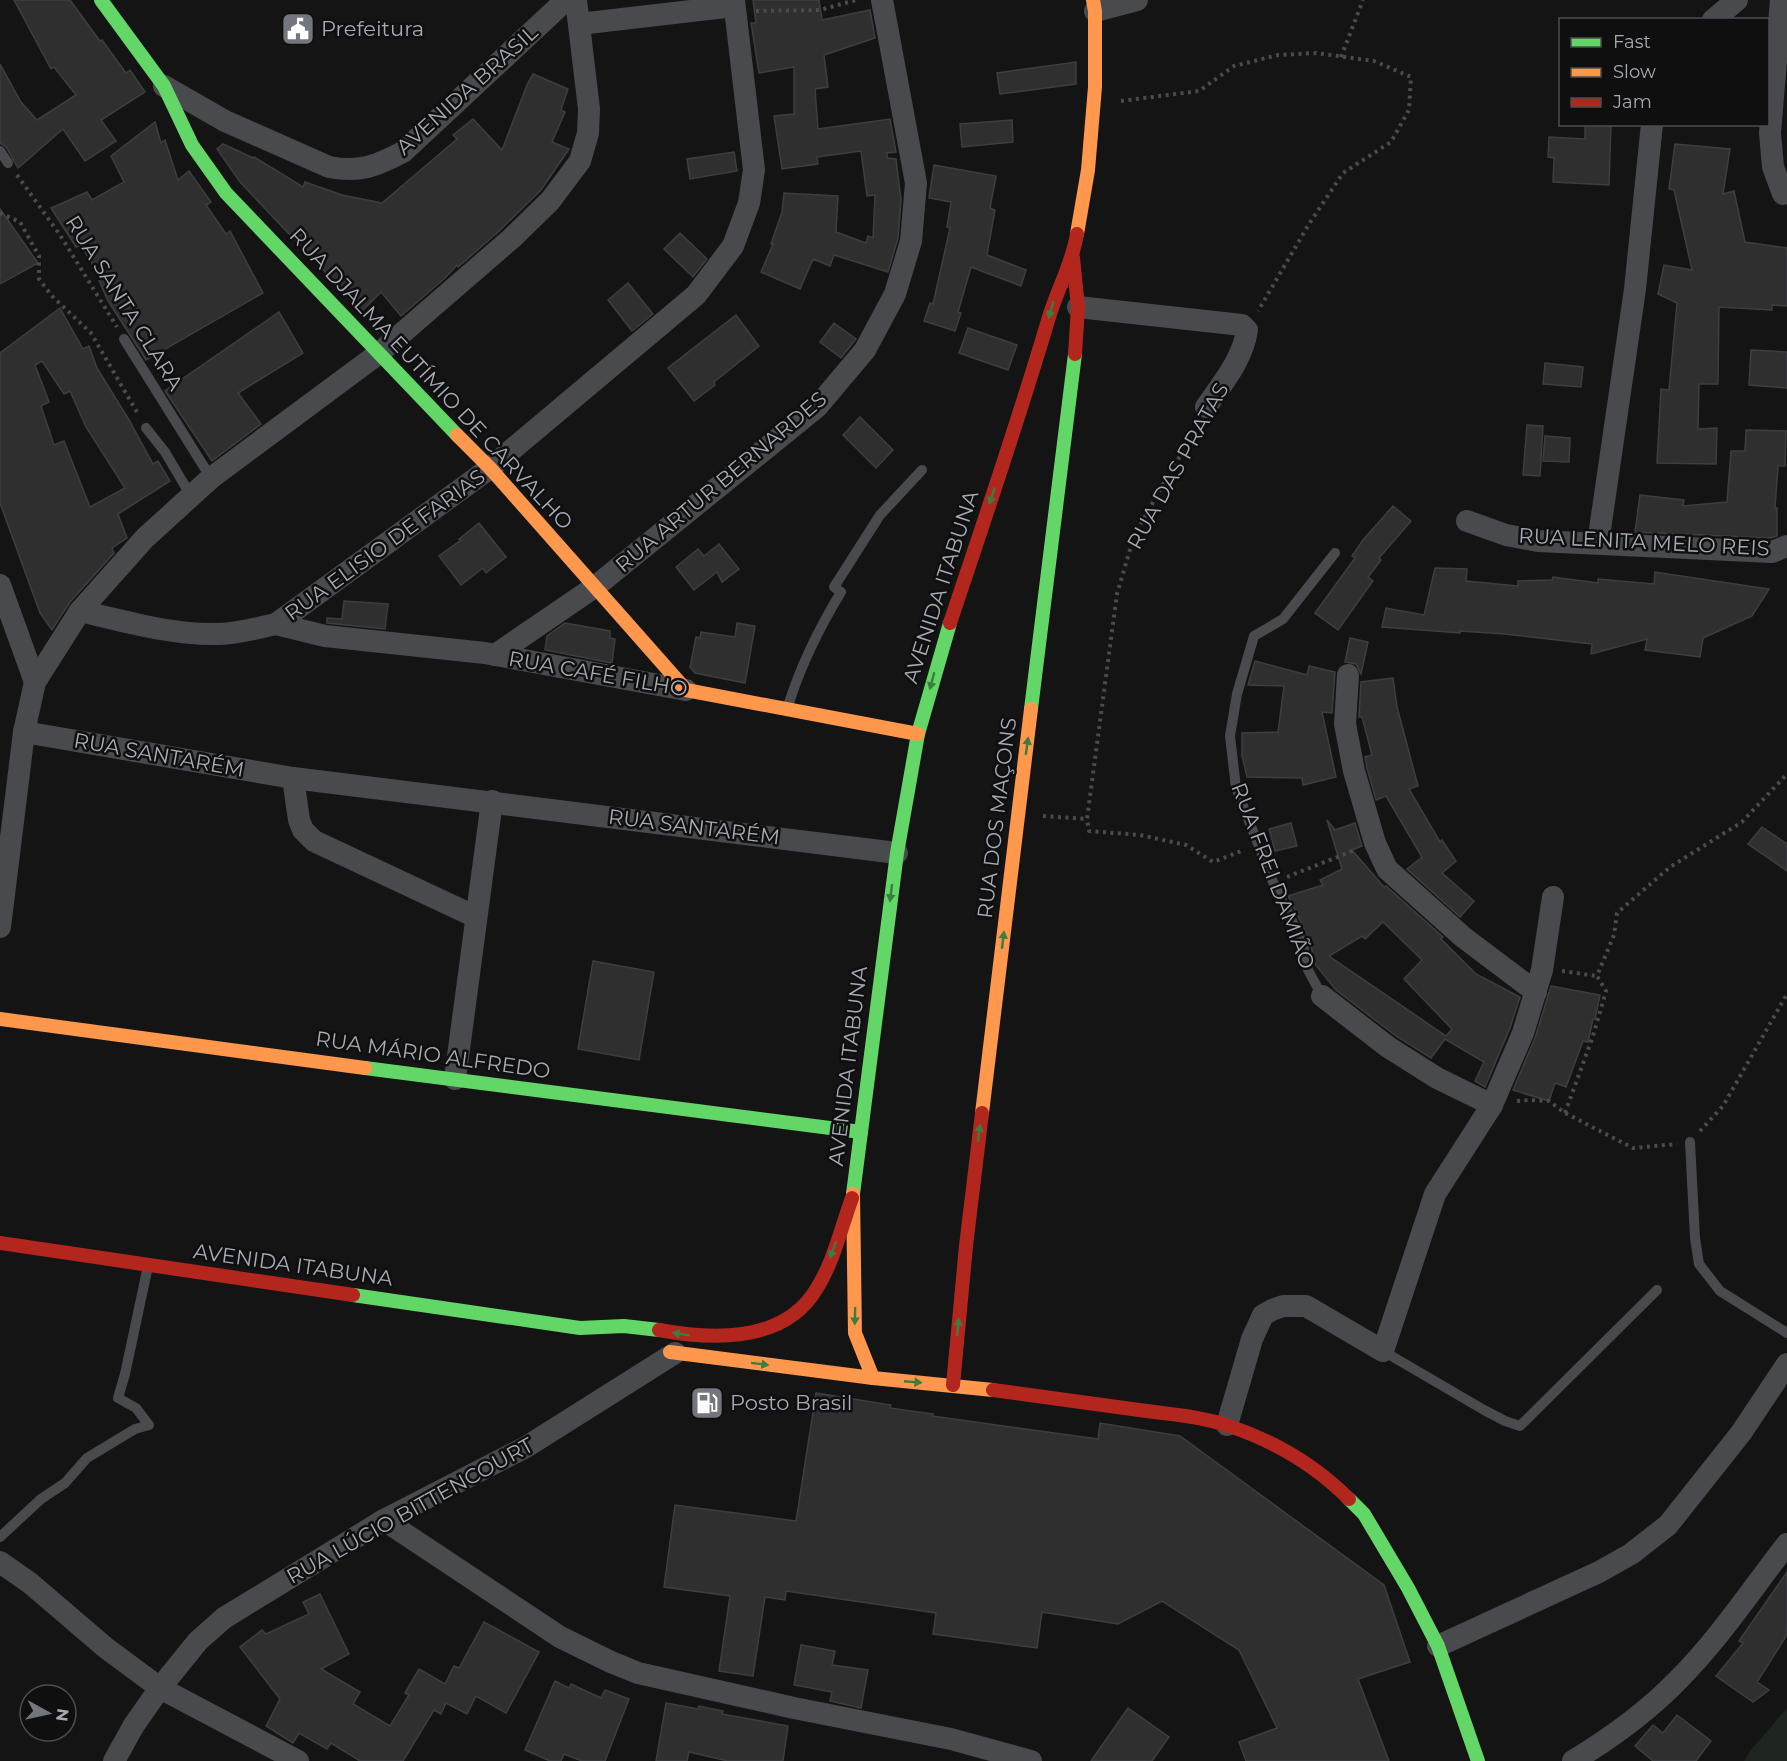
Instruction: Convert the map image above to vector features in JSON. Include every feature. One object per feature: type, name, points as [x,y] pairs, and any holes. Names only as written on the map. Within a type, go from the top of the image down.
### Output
[{"type":"main road","name":"AVENIDA BRASIL","points":[[100,0],[164,86]]},
{"type":"main road","name":"AVENIDA ITABUNA","points":[[873,1378],[855,1333],[853,1195],[897,853],[918,734],[941,650],[1022,422],[1054,300],[1073,256],[1088,170],[1094,104],[1094,5]]},
{"type":"main road","name":"RUA DJALMA EUTÍMIO DE CARVALHO","points":[[164,86],[192,145],[226,193],[378,354],[490,468],[686,690]]},
{"type":"main road","name":"RUA DOS MAÇONS","points":[[953,1385],[966,1246],[1061,433],[1074,374],[1078,307],[1073,256]]},
{"type":"main road","name":"RUA CAFÉ FILHO","points":[[686,690],[918,734]]},
{"type":"main road","name":"RUA MÁRIO ALFREDO","points":[[0,1019],[707,1114],[861,1132]]},
{"type":"main road","name":"AVENIDA ITABUNA","points":[[0,1243],[580,1328],[632,1326],[703,1336],[736,1336],[766,1330],[789,1318],[811,1298],[824,1273],[853,1195]]},
{"type":"main road","name":"AVENIDA ITABUNA","points":[[580,1328],[608,1341]]},
{"type":"main road","points":[[665,1351],[873,1378],[953,1385],[1186,1416],[1227,1425],[1262,1438],[1304,1462],[1334,1484],[1364,1514],[1408,1588],[1438,1646],[1461,1718],[1478,1761]]},
{"type":"street","name":"AVENIDA BRASIL","points":[[164,86],[225,121],[329,168],[361,170],[403,152],[566,0]]},
{"type":"street","points":[[0,927],[24,732],[35,682],[80,611],[145,538],[211,478],[378,354],[543,208],[580,161],[588,133],[589,109],[576,0]]},
{"type":"street","name":"RUA ARTUR BERNARDES","points":[[495,655],[596,586],[817,407],[865,350],[895,294],[911,241],[916,183],[882,0]]},
{"type":"street","points":[[1094,5],[1137,0]]},
{"type":"street","points":[[1715,18],[1737,0]]},
{"type":"street","points":[[1781,0],[1770,133],[1773,167],[1783,194]]},
{"type":"street","points":[[579,24],[734,6]]},
{"type":"street","name":"RUA ELISIO DE FARIAS","points":[[276,624],[490,468],[696,295],[733,246],[749,203],[754,170],[734,6]]},
{"type":"street","points":[[1598,543],[1635,289],[1652,126]]},
{"type":"street","points":[[1078,307],[1242,325],[1247,330]]},
{"type":"street","name":"RUA DAS PRATAS","points":[[1206,406],[1232,370],[1246,338],[1247,330]]},
{"type":"street","name":"RUA LENITA MELO REIS","points":[[1467,521],[1506,535],[1527,539],[1772,552],[1787,546]]},
{"type":"street","points":[[0,585],[35,682]]},
{"type":"street","points":[[80,611],[142,625],[216,634],[242,632],[276,624]]},
{"type":"street","name":"RUA CAFÉ FILHO","points":[[276,624],[325,636],[495,655],[686,690]]},
{"type":"street","points":[[1348,675],[1345,724],[1354,771],[1376,843],[1387,869],[1463,937],[1536,992]]},
{"type":"street","name":"RUA SANTARÉM","points":[[24,732],[293,778],[897,853]]},
{"type":"street","points":[[293,778],[299,820],[303,830],[314,841],[476,917]]},
{"type":"street","points":[[455,1079],[492,801]]},
{"type":"street","points":[[1227,1425],[1252,1339],[1263,1315],[1272,1310],[1283,1306],[1306,1306],[1383,1351],[1435,1194],[1492,1105],[1523,1033],[1542,970],[1553,897]]},
{"type":"street","name":"RUA FREI DAMIÃO","points":[[1322,996],[1388,1047],[1437,1078],[1492,1105]]},
{"type":"street","name":"RUA LÚCIO BITTENCOURT","points":[[114,1761],[134,1725],[160,1688],[198,1641],[224,1618],[384,1520],[526,1447],[665,1351]]},
{"type":"street","points":[[1438,1646],[1599,1572],[1631,1554],[1668,1526],[1741,1433],[1787,1364]]},
{"type":"street","points":[[384,1520],[560,1637],[638,1673],[783,1706],[951,1739],[1031,1761]]},
{"type":"street","points":[[1573,1761],[1635,1719],[1679,1679],[1717,1635],[1787,1544]]},
{"type":"street","points":[[0,1562],[30,1583],[106,1648],[160,1688],[298,1761]]},
{"type":"lane","points":[[0,151],[8,163]]},
{"type":"lane","name":"RUA SANTA CLARA","points":[[124,339],[211,478]]},
{"type":"lane","points":[[146,428],[165,452],[191,496]]},
{"type":"lane","points":[[787,709],[798,672],[841,592],[834,586],[880,515],[922,470]]},
{"type":"lane","name":"RUA FREI DAMIÃO","points":[[1322,996],[1308,970],[1303,944],[1273,882],[1236,788],[1230,736],[1237,694],[1254,636],[1283,619],[1335,552]]},
{"type":"lane","points":[[1690,1142],[1695,1238],[1699,1264],[1720,1291],[1787,1333]]},
{"type":"lane","points":[[0,1537],[41,1499],[65,1483],[87,1458],[135,1429],[149,1425],[136,1408],[118,1398],[148,1264]]},
{"type":"lane","points":[[1383,1351],[1484,1410],[1520,1426],[1657,1290]]},
{"type":"path","points":[[734,6],[787,12],[820,10],[856,0]]},
{"type":"path","points":[[1341,57],[1363,0]]},
{"type":"path","points":[[1094,104],[1199,91],[1234,66],[1278,55],[1316,53],[1374,61],[1411,76],[1409,110],[1391,142],[1343,173],[1309,224],[1247,330]]},
{"type":"path","name":"RUA SANTA CLARA","points":[[8,163],[60,235],[124,339]]},
{"type":"path","name":"RUA SANTA CLARA","points":[[0,213],[20,222],[39,256],[39,279],[52,296],[91,333],[146,428]]},
{"type":"path","name":"RUA DAS PRATAS","points":[[1087,819],[1117,594],[1134,536],[1174,465],[1200,428],[1206,406]]},
{"type":"path","points":[[1597,976],[1614,935],[1617,913],[1670,867],[1742,822],[1787,774]]},
{"type":"path","points":[[1018,814],[1087,819],[1089,831],[1140,836],[1186,845],[1213,862],[1258,844]]},
{"type":"path","points":[[1273,882],[1376,843]]},
{"type":"path","points":[[1542,970],[1597,976]]},
{"type":"path","points":[[1565,1113],[1593,1036],[1606,991],[1597,976]]},
{"type":"path","points":[[1492,1105],[1529,1100],[1549,1101],[1565,1113],[1633,1148],[1690,1142],[1723,1106],[1787,994]]},
{"type":"shaded area","points":[[1787,1708],[1787,1761],[1744,1761],[1750,1751]]},
{"type":"building","points":[[14,0],[70,0],[126,73],[130,70],[145,92],[101,120],[116,141],[85,161],[63,129],[18,168],[6,147],[0,143],[0,64],[21,102],[37,120],[76,95],[54,67],[51,69]]},
{"type":"building","points":[[753,0],[819,0],[822,20],[870,10],[875,38],[824,55],[828,87],[815,89],[818,129],[890,119],[896,152],[887,153],[887,158],[896,159],[901,200],[898,238],[888,272],[834,255],[830,266],[813,259],[800,289],[761,272],[773,244],[771,244],[782,212],[784,193],[838,196],[836,232],[866,243],[868,236],[873,238],[875,195],[867,196],[861,151],[817,157],[818,164],[782,169],[774,116],[794,114],[794,67],[759,73],[751,23],[756,23]]},
{"type":"building","points":[[1076,62],[1076,84],[1000,94],[997,73]]},
{"type":"building","points":[[533,74],[568,89],[561,110],[565,112],[552,142],[569,149],[541,190],[498,232],[458,267],[457,265],[401,316],[381,292],[362,311],[240,182],[217,149],[223,144],[254,157],[303,187],[305,182],[342,195],[382,203],[457,139],[453,135],[473,119],[502,150]]},
{"type":"building","points":[[1012,120],[1013,142],[962,147],[960,124]]},
{"type":"building","points":[[155,122],[161,143],[165,140],[178,180],[189,171],[211,202],[206,205],[226,234],[230,231],[263,293],[146,360],[108,301],[99,280],[101,279],[81,245],[76,247],[51,208],[87,192],[92,200],[124,182],[111,156]]},
{"type":"building","points":[[1585,126],[1611,126],[1609,185],[1553,182],[1554,158],[1548,157],[1549,137],[1585,139]]},
{"type":"building","points":[[1675,144],[1730,149],[1723,194],[1734,191],[1745,242],[1787,248],[1787,306],[1772,305],[1772,310],[1719,307],[1718,384],[1699,384],[1698,429],[1717,428],[1716,464],[1657,463],[1661,389],[1669,390],[1677,303],[1658,294],[1664,265],[1692,270],[1674,190],[1669,189]]},
{"type":"building","points":[[734,152],[737,171],[690,179],[687,159]]},
{"type":"building","points":[[934,165],[996,176],[990,208],[995,210],[987,255],[1026,270],[1021,286],[971,267],[955,331],[924,321],[930,303],[933,304],[950,228],[947,227],[951,202],[929,198]]},
{"type":"building","points":[[0,209],[38,263],[0,284]]},
{"type":"building","points":[[680,233],[707,259],[693,277],[664,249]]},
{"type":"building","points":[[628,283],[653,314],[632,331],[608,300]]},
{"type":"building","points":[[60,308],[83,349],[89,346],[97,368],[153,464],[158,461],[170,481],[118,514],[127,538],[112,548],[114,553],[70,602],[52,630],[40,613],[0,503],[0,353]],"holes":[[[42,361],[64,394],[70,391],[86,427],[125,488],[90,507],[64,441],[54,445],[41,406],[49,402],[35,365]]]},
{"type":"building","points":[[279,312],[303,353],[238,393],[261,424],[212,461],[165,391]]},
{"type":"building","points":[[736,315],[759,346],[694,401],[668,368]]},
{"type":"building","points":[[834,323],[856,339],[841,358],[820,342]]},
{"type":"building","points":[[968,328],[1017,345],[1008,370],[959,353]]},
{"type":"building","points":[[1751,350],[1787,352],[1787,388],[1749,385]]},
{"type":"building","points":[[1545,363],[1583,367],[1581,387],[1543,384]]},
{"type":"building","points":[[860,417],[893,450],[876,468],[843,435]]},
{"type":"building","points":[[1527,425],[1543,426],[1540,476],[1523,475]]},
{"type":"building","points":[[1746,430],[1786,431],[1785,466],[1778,466],[1775,508],[1777,508],[1777,536],[1770,538],[1635,532],[1640,495],[1684,500],[1683,506],[1727,502],[1731,451],[1745,451]]},
{"type":"building","points":[[1545,436],[1570,438],[1569,462],[1543,461]]},
{"type":"building","points":[[1393,506],[1411,521],[1379,558],[1381,560],[1368,577],[1373,581],[1338,630],[1315,613],[1355,558],[1352,556],[1363,540]]},
{"type":"building","points":[[479,523],[506,557],[486,573],[483,568],[461,585],[439,556]]},
{"type":"building","points":[[719,544],[739,569],[722,582],[717,572],[694,590],[676,567],[698,549],[704,556]]},
{"type":"building","points":[[1435,568],[1467,569],[1466,581],[1518,586],[1518,581],[1552,580],[1553,577],[1598,583],[1598,579],[1654,584],[1655,572],[1769,589],[1752,616],[1703,638],[1700,657],[1645,650],[1647,639],[1591,654],[1592,644],[1505,634],[1382,627],[1386,608],[1424,615]]},
{"type":"building","points":[[344,601],[388,604],[385,629],[327,623],[327,618],[342,619]]},
{"type":"building","points":[[565,623],[610,631],[610,638],[615,639],[612,663],[545,650],[547,636]]},
{"type":"building","points":[[737,623],[755,626],[745,683],[695,673],[690,667],[696,637],[700,638],[701,632],[735,637]]},
{"type":"building","points":[[1350,638],[1368,642],[1361,674],[1356,664],[1345,662]]},
{"type":"building","points":[[1255,661],[1307,675],[1309,666],[1335,672],[1332,713],[1322,712],[1336,777],[1303,785],[1302,778],[1247,777],[1242,756],[1242,733],[1278,732],[1284,686],[1248,685]]},
{"type":"building","points":[[1393,678],[1397,707],[1418,786],[1409,789],[1440,842],[1442,840],[1456,861],[1442,873],[1474,901],[1460,917],[1407,869],[1422,857],[1386,796],[1376,800],[1367,768],[1365,757],[1372,755],[1362,717],[1359,717],[1361,682]]},
{"type":"building","points":[[1327,820],[1335,830],[1355,823],[1362,846],[1352,850],[1384,887],[1386,886],[1443,937],[1441,939],[1476,974],[1520,997],[1510,1028],[1485,1087],[1475,1081],[1484,1062],[1445,1039],[1431,1058],[1396,1036],[1336,990],[1315,964],[1310,941],[1288,896],[1323,885],[1320,880],[1342,869]],"holes":[[[1383,922],[1422,960],[1404,979],[1452,1029],[1446,1036],[1329,956],[1362,936],[1365,939]]]},
{"type":"building","points":[[1291,823],[1297,846],[1275,851],[1269,829]]},
{"type":"building","points":[[1762,827],[1787,844],[1787,871],[1748,844]]},
{"type":"building","points":[[593,961],[654,972],[639,1060],[578,1049]]},
{"type":"building","points":[[1551,986],[1600,995],[1588,1042],[1583,1041],[1566,1087],[1555,1083],[1549,1101],[1513,1090],[1535,1038]]},
{"type":"building","points":[[816,1393],[891,1405],[890,1408],[933,1414],[932,1416],[1098,1439],[1100,1423],[1180,1436],[1384,1585],[1410,1662],[1358,1679],[1389,1761],[1246,1761],[1239,1742],[1277,1728],[1239,1650],[1162,1601],[1118,1624],[1042,1612],[1037,1648],[933,1634],[936,1613],[786,1591],[785,1600],[765,1597],[753,1676],[719,1671],[730,1596],[664,1587],[675,1505],[796,1521]]},
{"type":"building","points":[[1787,1572],[1787,1631],[1785,1638],[1757,1682],[1769,1690],[1753,1702],[1716,1676],[1743,1643],[1739,1641]]},
{"type":"building","points":[[320,1594],[349,1654],[321,1669],[360,1692],[353,1704],[390,1726],[409,1695],[405,1693],[419,1669],[445,1684],[454,1666],[459,1668],[484,1622],[539,1652],[506,1713],[476,1696],[467,1714],[446,1703],[441,1714],[434,1710],[403,1761],[360,1761],[331,1743],[327,1749],[299,1733],[293,1743],[266,1726],[280,1699],[240,1647],[262,1630],[266,1634],[309,1614],[303,1602]]},
{"type":"building","points":[[801,1645],[835,1651],[832,1665],[868,1670],[861,1708],[830,1701],[832,1692],[794,1685]]},
{"type":"building","points":[[555,1681],[569,1688],[571,1684],[601,1698],[605,1690],[629,1699],[605,1761],[582,1761],[564,1754],[561,1761],[550,1761],[525,1750]]},
{"type":"building","points":[[666,1703],[698,1709],[699,1706],[723,1711],[722,1714],[788,1726],[783,1761],[728,1761],[689,1752],[687,1761],[656,1761]]},
{"type":"building","points":[[1128,1708],[1169,1737],[1152,1761],[1091,1761]]},
{"type":"building","points":[[1677,1715],[1711,1741],[1696,1761],[1653,1761],[1635,1746],[1653,1725],[1663,1733]]},
{"type":"traffic: fast","points":[[101,0],[164,86],[192,145],[226,193],[457,435]]},
{"type":"traffic: fast","points":[[1031,709],[1075,354]]},
{"type":"traffic: fast","points":[[853,1194],[897,853],[918,734],[950,623]]},
{"type":"traffic: fast","points":[[365,1068],[861,1132]]},
{"type":"traffic: fast","points":[[353,1295],[580,1328],[624,1326],[659,1330]]},
{"type":"traffic: fast","points":[[1349,1499],[1364,1514],[1408,1588],[1438,1646],[1478,1761]]},
{"type":"traffic: slow","points":[[1077,234],[1088,170],[1095,87],[1093,0]]},
{"type":"traffic: slow","points":[[457,435],[490,468],[686,690],[918,734]]},
{"type":"traffic: slow","points":[[982,1113],[1031,709]]},
{"type":"traffic: slow","points":[[0,1019],[365,1068]]},
{"type":"traffic: slow","points":[[853,1194],[855,1333],[873,1378],[993,1390]]},
{"type":"traffic: slow","points":[[670,1352],[873,1378]]},
{"type":"traffic: jam","points":[[950,623],[1049,317],[1072,256],[1077,234]]},
{"type":"traffic: jam","points":[[1073,258],[1078,307],[1075,354]]},
{"type":"traffic: jam","points":[[953,1385],[966,1246],[982,1113]]},
{"type":"traffic: jam","points":[[659,1330],[724,1336],[767,1328],[786,1319],[803,1306],[823,1278],[833,1256],[852,1198]]},
{"type":"traffic: jam","points":[[0,1243],[353,1295]]},
{"type":"traffic: jam","points":[[993,1390],[1184,1416],[1218,1423],[1246,1432],[1294,1456],[1323,1476],[1349,1499]]},
{"type":"place","name":"Prefeitura","points":[[298,29]]},
{"type":"place","name":"Posto Brasil","points":[[707,1403]]}]
